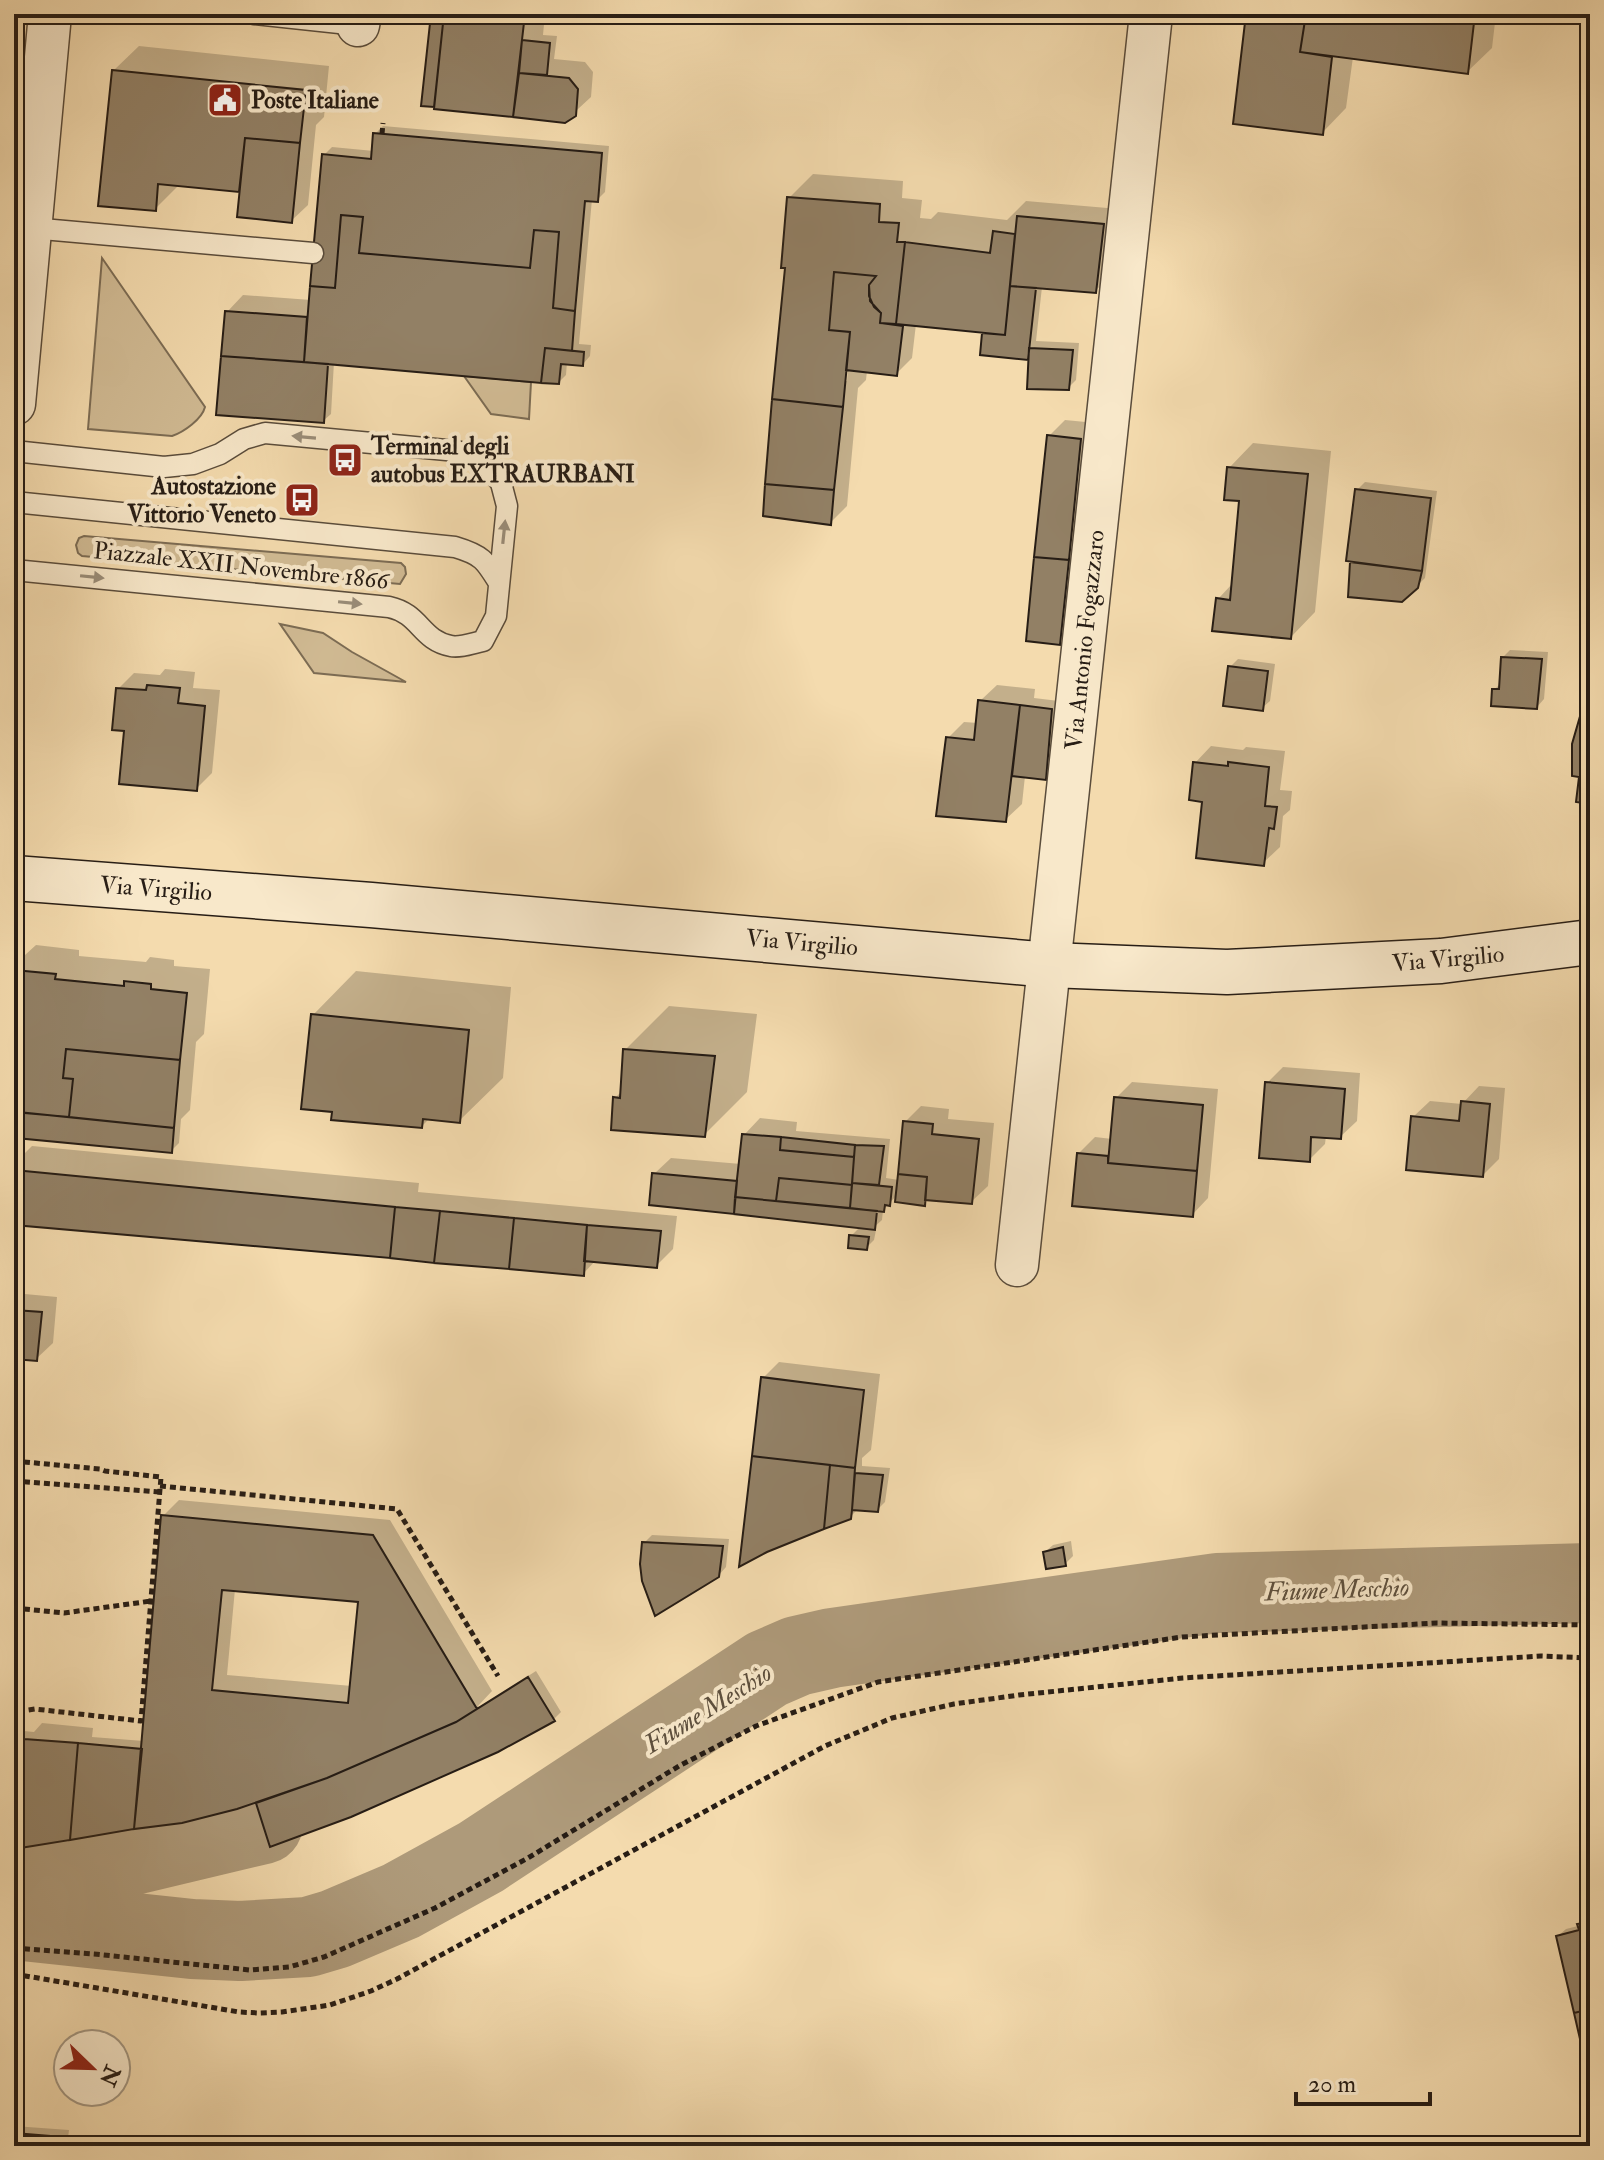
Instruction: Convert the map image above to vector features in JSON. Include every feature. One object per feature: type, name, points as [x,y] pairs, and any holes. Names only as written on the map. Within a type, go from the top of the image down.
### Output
[{"type":"main road","name":"Via Virgilio","points":[[14,878],[371,905],[1050,965],[1243,971],[1441,961],[1590,942]]},
{"type":"street","points":[[14,404],[50,14]]},
{"type":"street","name":"Via Antonio Fogazzaro","points":[[1017,1265],[1151,14]]},
{"type":"lane","points":[[254,14],[359,20]]},
{"type":"lane","points":[[31,228],[313,253]]},
{"type":"lane","name":"Piazzale XXII Novembre 1866","points":[[14,451],[164,467],[193,464],[220,454],[244,439],[265,433],[457,451],[483,461],[501,483],[507,506],[496,616],[483,641],[453,647],[426,636],[415,619],[389,607],[14,570]]},
{"type":"lane","name":"Piazzale XXII Novembre 1866","points":[[14,502],[455,547],[475,553],[487,563],[499,583]]},
{"type":"path","points":[[382,134],[383,123]]},
{"type":"path","points":[[14,1461],[161,1477],[141,1721],[35,1709],[14,1712]]},
{"type":"path","points":[[14,1481],[160,1489],[397,1509],[498,1676]]},
{"type":"path","points":[[14,1608],[64,1613],[151,1601]]},
{"type":"path","points":[[14,1948],[250,1970],[289,1967],[324,1957],[435,1908],[515,1866],[679,1766],[756,1726],[878,1682],[1182,1637],[1437,1623],[1590,1625]]},
{"type":"path","points":[[14,1974],[239,2012],[282,2012],[330,2005],[397,1979],[825,1746],[892,1718],[954,1704],[1183,1678],[1541,1656],[1590,1658]]},
{"type":"shaded area","points":[[102,258],[205,407],[196,420],[177,434],[88,429]]},
{"type":"shaded area","points":[[464,376],[531,382],[529,419],[491,414]]},
{"type":"shaded area","points":[[79,538],[401,563],[406,574],[400,584],[82,556],[76,545]]},
{"type":"shaded area","points":[[280,624],[323,633],[406,682],[314,673]]},
{"type":"building","points":[[431,14],[444,14],[434,107],[421,106]]},
{"type":"building","points":[[444,14],[525,14],[513,117],[434,109]]},
{"type":"building","points":[[1246,14],[1306,14],[1300,52],[1332,57],[1323,135],[1233,124]]},
{"type":"building","points":[[1306,14],[1475,14],[1468,74],[1300,52]]},
{"type":"building","points":[[522,40],[550,43],[547,75],[519,73]]},
{"type":"building","points":[[112,70],[306,90],[300,143],[245,138],[239,192],[158,184],[156,211],[98,206]]},
{"type":"building","points":[[519,73],[569,78],[578,89],[576,116],[565,123],[513,117]]},
{"type":"building","points":[[373,133],[602,153],[598,202],[585,201],[575,311],[553,308],[559,232],[534,230],[530,268],[359,253],[363,217],[341,215],[335,288],[310,286],[322,154],[371,159]]},
{"type":"building","points":[[245,138],[300,143],[292,223],[237,217]]},
{"type":"building","points":[[787,197],[880,204],[879,222],[899,223],[897,242],[905,242],[896,324],[880,323],[881,313],[870,301],[869,285],[876,276],[834,272],[829,330],[850,332],[843,407],[772,399],[785,268],[781,268]]},
{"type":"building","points":[[341,215],[363,217],[359,253],[530,268],[534,230],[559,232],[553,308],[575,311],[572,351],[545,348],[541,383],[304,362],[310,286],[335,288]]},
{"type":"building","points":[[1017,216],[1104,224],[1096,293],[1010,286]]},
{"type":"building","points":[[993,231],[1015,234],[1005,335],[896,324],[905,242],[990,253]]},
{"type":"building","points":[[834,272],[876,276],[869,285],[869,296],[881,313],[880,323],[903,326],[897,376],[846,370],[850,332],[829,330]]},
{"type":"building","points":[[1010,286],[1036,288],[1028,360],[980,355],[982,333],[1005,335]]},
{"type":"building","points":[[225,311],[307,317],[304,362],[221,356]]},
{"type":"building","points":[[545,348],[584,352],[583,366],[561,364],[559,384],[541,383]]},
{"type":"building","points":[[1029,348],[1073,350],[1069,390],[1027,389]]},
{"type":"building","points":[[221,356],[328,364],[324,423],[216,415]]},
{"type":"building","points":[[772,399],[843,407],[834,490],[765,484]]},
{"type":"building","points":[[1047,435],[1081,439],[1069,560],[1034,557]]},
{"type":"building","points":[[1227,467],[1308,474],[1291,639],[1212,631],[1216,598],[1230,600],[1239,501],[1224,500]]},
{"type":"building","points":[[765,484],[834,490],[831,525],[763,516]]},
{"type":"building","points":[[1355,489],[1431,498],[1422,571],[1346,561]]},
{"type":"building","points":[[1034,557],[1069,560],[1060,645],[1026,641]]},
{"type":"building","points":[[1350,562],[1422,571],[1418,588],[1402,602],[1348,597]]},
{"type":"building","points":[[1501,657],[1542,659],[1537,709],[1491,706],[1492,689],[1499,689]]},
{"type":"building","points":[[1228,666],[1268,671],[1263,711],[1223,706]]},
{"type":"building","points":[[147,685],[180,688],[178,703],[205,706],[197,791],[119,784],[124,731],[112,730],[116,688],[146,690]]},
{"type":"building","points":[[978,700],[1020,705],[1006,822],[936,816],[946,737],[974,740]]},
{"type":"building","points":[[1020,705],[1052,709],[1046,780],[1012,776]]},
{"type":"building","points":[[1583,706],[1590,706],[1590,804],[1576,802],[1579,777],[1572,776],[1572,744]]},
{"type":"building","points":[[1193,762],[1269,767],[1265,806],[1277,807],[1274,829],[1269,828],[1264,866],[1196,858],[1202,802],[1189,800]]},
{"type":"building","points":[[14,970],[56,974],[55,979],[124,986],[124,981],[151,984],[151,989],[187,993],[180,1060],[66,1049],[63,1078],[73,1079],[69,1117],[14,1112]]},
{"type":"building","points":[[311,1014],[469,1030],[460,1123],[423,1119],[422,1128],[331,1120],[332,1112],[301,1109]]},
{"type":"building","points":[[66,1049],[180,1060],[174,1128],[69,1117],[73,1079],[63,1078]]},
{"type":"building","points":[[623,1049],[715,1056],[705,1137],[611,1130],[613,1097],[620,1098]]},
{"type":"building","points":[[1265,1082],[1345,1089],[1341,1139],[1311,1137],[1310,1162],[1259,1158]]},
{"type":"building","points":[[1114,1097],[1203,1105],[1197,1171],[1108,1163]]},
{"type":"building","points":[[1461,1101],[1490,1104],[1483,1177],[1406,1170],[1411,1116],[1459,1121]]},
{"type":"building","points":[[18,1112],[174,1128],[172,1153],[16,1138]]},
{"type":"building","points":[[903,1121],[933,1124],[932,1134],[979,1139],[972,1204],[925,1200],[927,1177],[898,1174]]},
{"type":"building","points":[[742,1134],[781,1137],[780,1150],[854,1157],[852,1185],[779,1178],[776,1201],[735,1197]]},
{"type":"building","points":[[781,1137],[855,1145],[854,1157],[780,1150]]},
{"type":"building","points":[[855,1145],[884,1146],[879,1185],[852,1183]]},
{"type":"building","points":[[1077,1153],[1108,1156],[1108,1163],[1197,1171],[1193,1217],[1072,1206]]},
{"type":"building","points":[[14,1170],[395,1207],[390,1258],[14,1225]]},
{"type":"building","points":[[652,1173],[737,1181],[734,1214],[649,1205]]},
{"type":"building","points":[[898,1174],[927,1177],[925,1206],[895,1202]]},
{"type":"building","points":[[779,1178],[852,1185],[850,1208],[776,1201]]},
{"type":"building","points":[[852,1183],[892,1187],[890,1206],[885,1205],[884,1212],[850,1208]]},
{"type":"building","points":[[735,1197],[877,1211],[875,1230],[734,1214]]},
{"type":"building","points":[[395,1207],[440,1211],[434,1263],[390,1258]]},
{"type":"building","points":[[440,1211],[514,1218],[509,1269],[434,1263]]},
{"type":"building","points":[[514,1218],[587,1225],[584,1276],[509,1269]]},
{"type":"building","points":[[587,1225],[661,1231],[657,1268],[584,1261]]},
{"type":"building","points":[[849,1235],[869,1237],[867,1250],[848,1248]]},
{"type":"building","points":[[14,1310],[42,1312],[37,1361],[14,1359]]},
{"type":"building","points":[[761,1377],[864,1390],[855,1468],[752,1456]]},
{"type":"building","points":[[752,1456],[830,1465],[824,1529],[739,1567]]},
{"type":"building","points":[[830,1465],[855,1468],[852,1510],[851,1519],[824,1529]]},
{"type":"building","points":[[855,1473],[883,1475],[878,1512],[852,1510]]},
{"type":"building","points":[[161,1515],[373,1535],[477,1709],[456,1722],[327,1778],[237,1809],[182,1823],[134,1829]],"holes":[[[222,1590],[358,1602],[348,1703],[212,1690]]]},
{"type":"building","points":[[642,1542],[723,1546],[719,1577],[655,1616],[642,1581]]},
{"type":"building","points":[[1063,1547],[1066,1566],[1046,1569],[1043,1552]]},
{"type":"building","points":[[528,1677],[555,1721],[498,1752],[351,1817],[270,1847],[256,1803],[327,1778],[456,1722]]},
{"type":"building","points":[[14,1738],[24,1739],[14,1849]]},
{"type":"building","points":[[24,1739],[78,1743],[70,1840],[14,1849]]},
{"type":"building","points":[[78,1743],[142,1749],[134,1829],[70,1840]]},
{"type":"building","points":[[1590,1922],[1590,2009],[1574,2013],[1556,1936],[1579,1930],[1577,1924]]},
{"type":"building","points":[[1590,2009],[1590,2077],[1589,2078],[1574,2013]]},
{"type":"building","points":[[14,2133],[62,2137],[61,2146],[14,2144]]},
{"type":"waterway","name":"Fiume Meschio","points":[[14,1920],[192,1939],[240,1941],[308,1937],[335,1929],[401,1901],[481,1857],[767,1669],[797,1656],[832,1648],[1217,1593],[1590,1583]]},
{"type":"waterway","points":[[14,1894],[25,1885],[49,1875],[263,1824]]},
{"type":"place","name":"Poste Italiane","points":[[225,100]]},
{"type":"place","name":"Terminal degli autobus EXTRAURBANI","points":[[345,460]]},
{"type":"place","name":"Autostazione Vittorio Veneto","points":[[302,500]]}]
